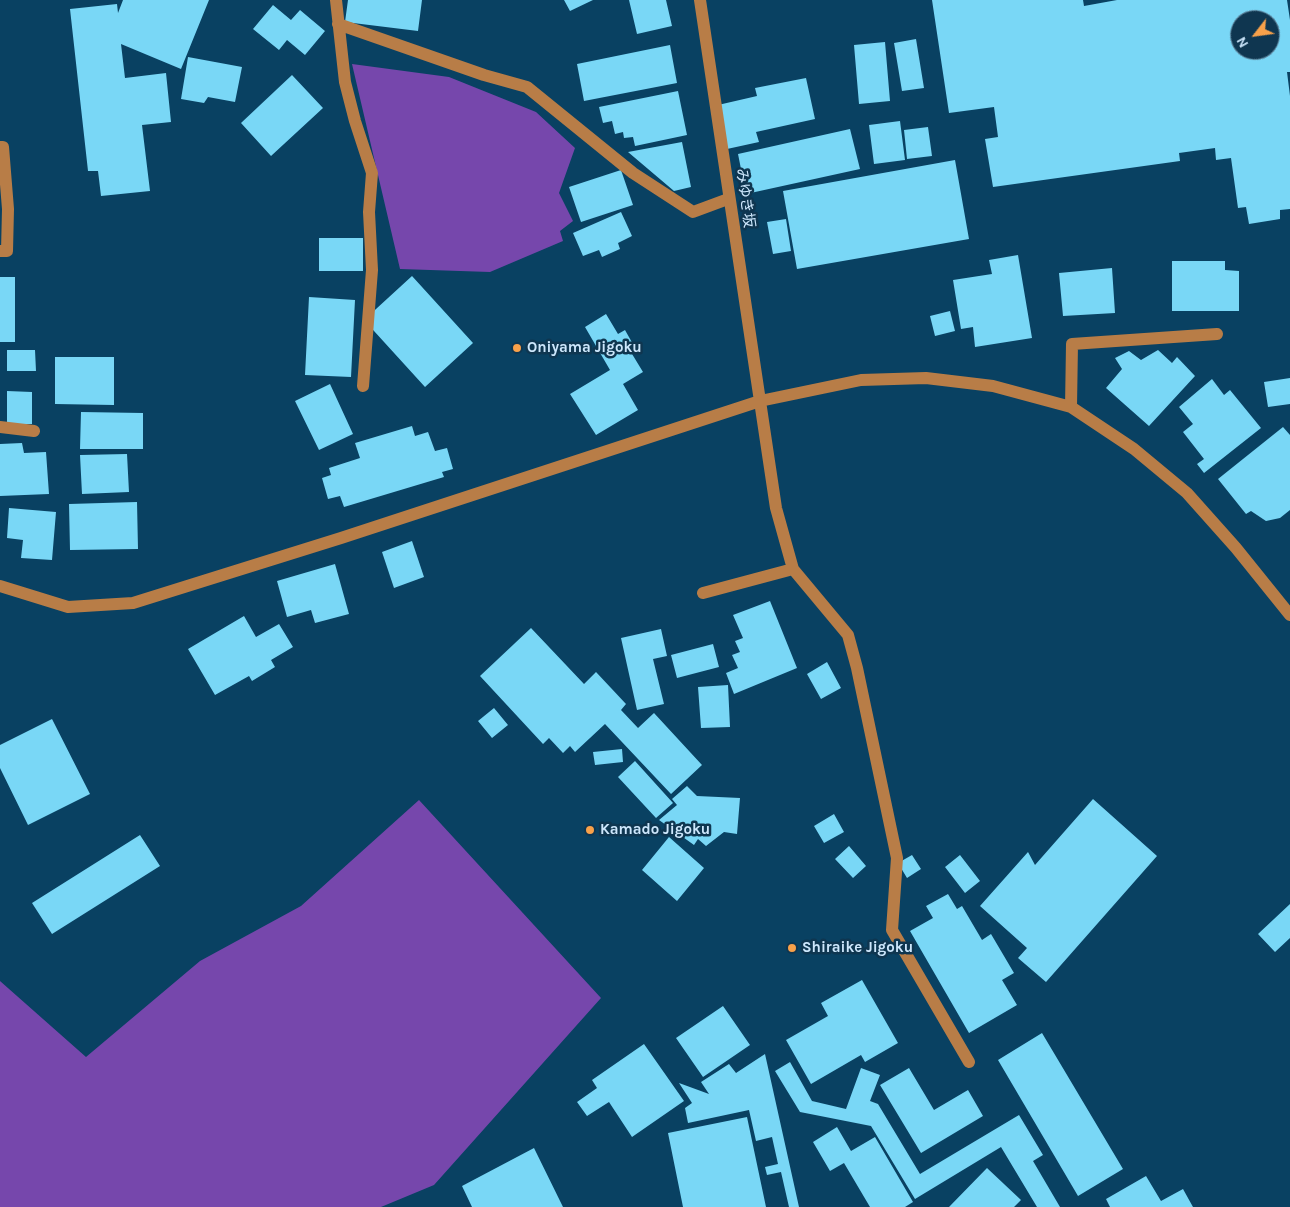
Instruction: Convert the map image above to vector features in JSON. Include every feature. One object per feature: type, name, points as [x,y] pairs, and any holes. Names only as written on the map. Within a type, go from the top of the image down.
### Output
[{"type":"street","points":[[336,0],[345,82],[355,121],[372,173],[370,212],[372,270],[363,386]]},
{"type":"street","name":"みゆき坂","points":[[700,0],[728,199],[776,508],[793,569]]},
{"type":"street","points":[[338,24],[484,75],[527,87],[633,173],[693,212],[728,199]]},
{"type":"street","points":[[0,147],[3,147],[8,209],[7,251],[0,251]]},
{"type":"street","points":[[1072,407],[1072,344],[1217,334]]},
{"type":"street","points":[[0,586],[68,607],[133,603],[435,508],[760,401],[861,380],[926,378],[993,386],[1072,407],[1134,449],[1187,493],[1236,548],[1290,615]]},
{"type":"street","points":[[0,426],[34,431]]},
{"type":"street","points":[[703,593],[793,569],[848,635],[857,668],[897,858],[892,930],[969,1062]]},
{"type":"shaded area","points":[[352,64],[449,77],[536,112],[575,148],[559,193],[573,221],[560,231],[563,241],[490,272],[400,269]]},
{"type":"shaded area","points":[[419,800],[601,998],[434,1185],[381,1207],[0,1207],[0,981],[86,1057],[200,961],[301,906]]},
{"type":"building","points":[[123,0],[209,0],[181,69],[121,44],[125,78],[166,73],[171,122],[142,125],[150,191],[101,196],[98,171],[88,171],[70,9],[117,4],[118,13]]},
{"type":"building","points":[[348,0],[422,0],[418,31],[345,22]]},
{"type":"building","points":[[564,0],[593,0],[570,11]]},
{"type":"building","points":[[629,0],[666,0],[672,26],[637,34]]},
{"type":"building","points":[[932,0],[1083,0],[1084,6],[1117,0],[1287,0],[1290,20],[1290,72],[1287,72],[1290,96],[1290,209],[1280,210],[1280,219],[1249,224],[1246,207],[1238,208],[1231,158],[1216,160],[1215,148],[1179,153],[1180,161],[993,187],[985,139],[998,137],[994,107],[949,113]]},
{"type":"building","points":[[273,5],[291,20],[300,10],[325,31],[305,55],[287,40],[279,50],[253,29]]},
{"type":"building","points":[[916,39],[924,88],[902,91],[894,43]]},
{"type":"building","points":[[885,42],[890,101],[859,104],[854,45]]},
{"type":"building","points":[[670,45],[677,83],[584,101],[577,64]]},
{"type":"building","points":[[188,57],[242,67],[235,102],[208,97],[204,103],[181,99]]},
{"type":"building","points":[[292,75],[323,108],[271,156],[241,123]]},
{"type":"building","points":[[806,78],[815,119],[756,132],[759,142],[727,149],[718,105],[757,96],[755,88]]},
{"type":"building","points":[[678,91],[687,135],[635,146],[633,137],[624,138],[623,132],[615,134],[612,121],[603,123],[599,107]]},
{"type":"building","points":[[900,121],[905,160],[874,164],[869,125]]},
{"type":"building","points":[[928,127],[932,156],[907,159],[904,130]]},
{"type":"building","points":[[850,129],[860,169],[746,194],[738,154]]},
{"type":"building","points":[[682,142],[691,187],[674,191],[628,152]]},
{"type":"building","points":[[955,160],[969,239],[797,269],[783,191]]},
{"type":"building","points":[[621,170],[633,205],[581,222],[569,187]]},
{"type":"building","points":[[621,212],[632,236],[618,243],[620,249],[602,257],[599,250],[583,256],[573,233]]},
{"type":"building","points":[[786,219],[791,251],[773,254],[767,222]]},
{"type":"building","points":[[319,238],[363,238],[363,271],[319,271]]},
{"type":"building","points":[[1018,255],[1032,338],[975,347],[973,327],[961,329],[953,280],[992,274],[989,260]]},
{"type":"building","points":[[1172,261],[1225,261],[1225,270],[1239,271],[1239,311],[1172,311]]},
{"type":"building","points":[[1112,268],[1115,313],[1063,316],[1059,273]]},
{"type":"building","points":[[412,276],[473,343],[425,387],[364,320]]},
{"type":"building","points":[[0,277],[15,277],[15,342],[0,342]]},
{"type":"building","points":[[309,297],[355,300],[351,377],[305,375]]},
{"type":"building","points":[[950,311],[955,331],[935,336],[930,316]]},
{"type":"building","points":[[606,314],[618,334],[625,330],[634,346],[629,349],[643,372],[623,384],[638,410],[596,435],[570,394],[610,370],[585,327]]},
{"type":"building","points":[[7,350],[35,350],[36,371],[7,371]]},
{"type":"building","points":[[1158,350],[1172,363],[1177,357],[1195,376],[1149,426],[1106,388],[1122,369],[1115,358],[1129,351],[1141,360]]},
{"type":"building","points":[[55,357],[114,357],[114,405],[55,404]]},
{"type":"building","points":[[1290,378],[1290,404],[1268,407],[1264,382]]},
{"type":"building","points":[[1212,379],[1224,395],[1230,390],[1261,428],[1204,473],[1197,464],[1204,459],[1183,432],[1193,424],[1179,407]]},
{"type":"building","points":[[330,384],[353,434],[319,450],[295,401]]},
{"type":"building","points":[[7,391],[32,392],[32,424],[7,424]]},
{"type":"building","points":[[81,412],[143,413],[143,449],[80,449]]},
{"type":"building","points":[[412,426],[415,436],[428,432],[435,451],[447,448],[453,469],[442,472],[444,477],[344,507],[340,496],[328,499],[322,478],[331,475],[329,468],[360,458],[355,443]]},
{"type":"building","points":[[1283,427],[1290,435],[1290,510],[1280,518],[1266,521],[1251,511],[1246,514],[1218,479]]},
{"type":"building","points":[[22,443],[24,453],[46,452],[49,494],[0,496],[0,444]]},
{"type":"building","points":[[127,454],[129,492],[82,494],[80,455]]},
{"type":"building","points":[[137,502],[138,549],[70,550],[69,504]]},
{"type":"building","points":[[9,508],[56,512],[52,560],[21,558],[23,540],[7,538]]},
{"type":"building","points":[[412,541],[424,577],[394,588],[382,552]]},
{"type":"building","points":[[335,564],[349,614],[315,623],[311,610],[287,617],[277,581]]},
{"type":"building","points":[[770,601],[797,668],[734,694],[726,673],[738,668],[732,655],[740,652],[735,641],[743,638],[733,615]]},
{"type":"building","points":[[244,616],[256,637],[279,624],[293,647],[271,660],[275,667],[252,681],[249,676],[215,695],[188,649]]},
{"type":"building","points":[[531,628],[584,684],[596,672],[626,704],[621,710],[638,728],[654,713],[702,765],[671,794],[605,724],[575,752],[570,746],[563,753],[549,738],[543,744],[480,676]]},
{"type":"building","points":[[661,629],[667,656],[653,659],[664,704],[637,710],[621,638]]},
{"type":"building","points":[[713,644],[719,667],[677,678],[671,655]]},
{"type":"building","points":[[827,662],[841,688],[821,699],[807,674]]},
{"type":"building","points":[[728,685],[730,727],[701,728],[698,687]]},
{"type":"building","points":[[494,708],[508,725],[492,738],[478,721]]},
{"type":"building","points":[[52,719],[90,794],[28,825],[0,768],[0,745]]},
{"type":"building","points":[[622,749],[623,762],[595,765],[593,752]]},
{"type":"building","points":[[635,761],[673,803],[656,818],[618,777]]},
{"type":"building","points":[[687,786],[697,796],[740,798],[737,834],[724,832],[706,846],[698,839],[694,845],[659,820],[677,805],[672,799]]},
{"type":"building","points":[[1093,799],[1157,856],[1046,982],[1018,958],[1027,948],[980,906],[1028,852],[1035,865]]},
{"type":"building","points":[[834,814],[844,832],[824,843],[814,826]]},
{"type":"building","points":[[140,835],[160,866],[52,934],[32,903]]},
{"type":"building","points":[[669,837],[704,868],[677,901],[642,870]]},
{"type":"building","points":[[849,846],[866,866],[853,878],[835,859]]},
{"type":"building","points":[[912,855],[921,869],[907,878],[898,863]]},
{"type":"building","points":[[960,855],[980,881],[965,893],[945,867]]},
{"type":"building","points":[[948,894],[957,909],[962,906],[982,940],[991,934],[1014,973],[1002,980],[1017,1005],[969,1033],[910,931],[933,918],[926,906]]},
{"type":"building","points":[[1290,904],[1290,938],[1275,952],[1258,934]]},
{"type":"building","points":[[862,980],[898,1043],[865,1062],[861,1055],[811,1084],[786,1040],[828,1016],[821,1003]]},
{"type":"building","points":[[723,1006],[750,1045],[703,1077],[676,1038]]},
{"type":"building","points":[[1042,1033],[1123,1169],[1078,1196],[998,1060]]},
{"type":"building","points":[[644,1044],[684,1101],[632,1137],[609,1102],[587,1116],[577,1102],[597,1088],[592,1080]]},
{"type":"building","points":[[765,1054],[799,1207],[789,1207],[781,1172],[767,1175],[765,1167],[778,1164],[772,1137],[756,1141],[749,1110],[688,1123],[685,1108],[692,1103],[679,1083],[709,1094],[701,1082],[729,1064],[736,1073]]},
{"type":"building","points":[[790,1062],[812,1101],[846,1109],[861,1068],[880,1075],[870,1101],[878,1104],[920,1174],[1019,1115],[1043,1155],[1033,1161],[1060,1207],[1037,1207],[1001,1147],[915,1199],[871,1126],[800,1112],[775,1071]]},
{"type":"building","points":[[909,1068],[934,1110],[968,1090],[983,1116],[921,1153],[880,1085]]},
{"type":"building","points":[[747,1117],[766,1207],[683,1207],[668,1133]]},
{"type":"building","points":[[837,1127],[851,1151],[875,1137],[913,1202],[905,1207],[870,1207],[844,1163],[830,1171],[813,1142]]},
{"type":"building","points":[[534,1148],[563,1207],[472,1207],[462,1186]]},
{"type":"building","points":[[987,1168],[1021,1200],[1014,1207],[949,1207]]},
{"type":"building","points":[[1146,1176],[1161,1201],[1183,1189],[1193,1207],[1110,1207],[1106,1199]]},
{"type":"place","name":"Oniyama Jigoku","points":[[517,348]]},
{"type":"place","name":"Kamado Jigoku","points":[[590,830]]},
{"type":"place","name":"Shiraike Jigoku","points":[[792,948]]}]
